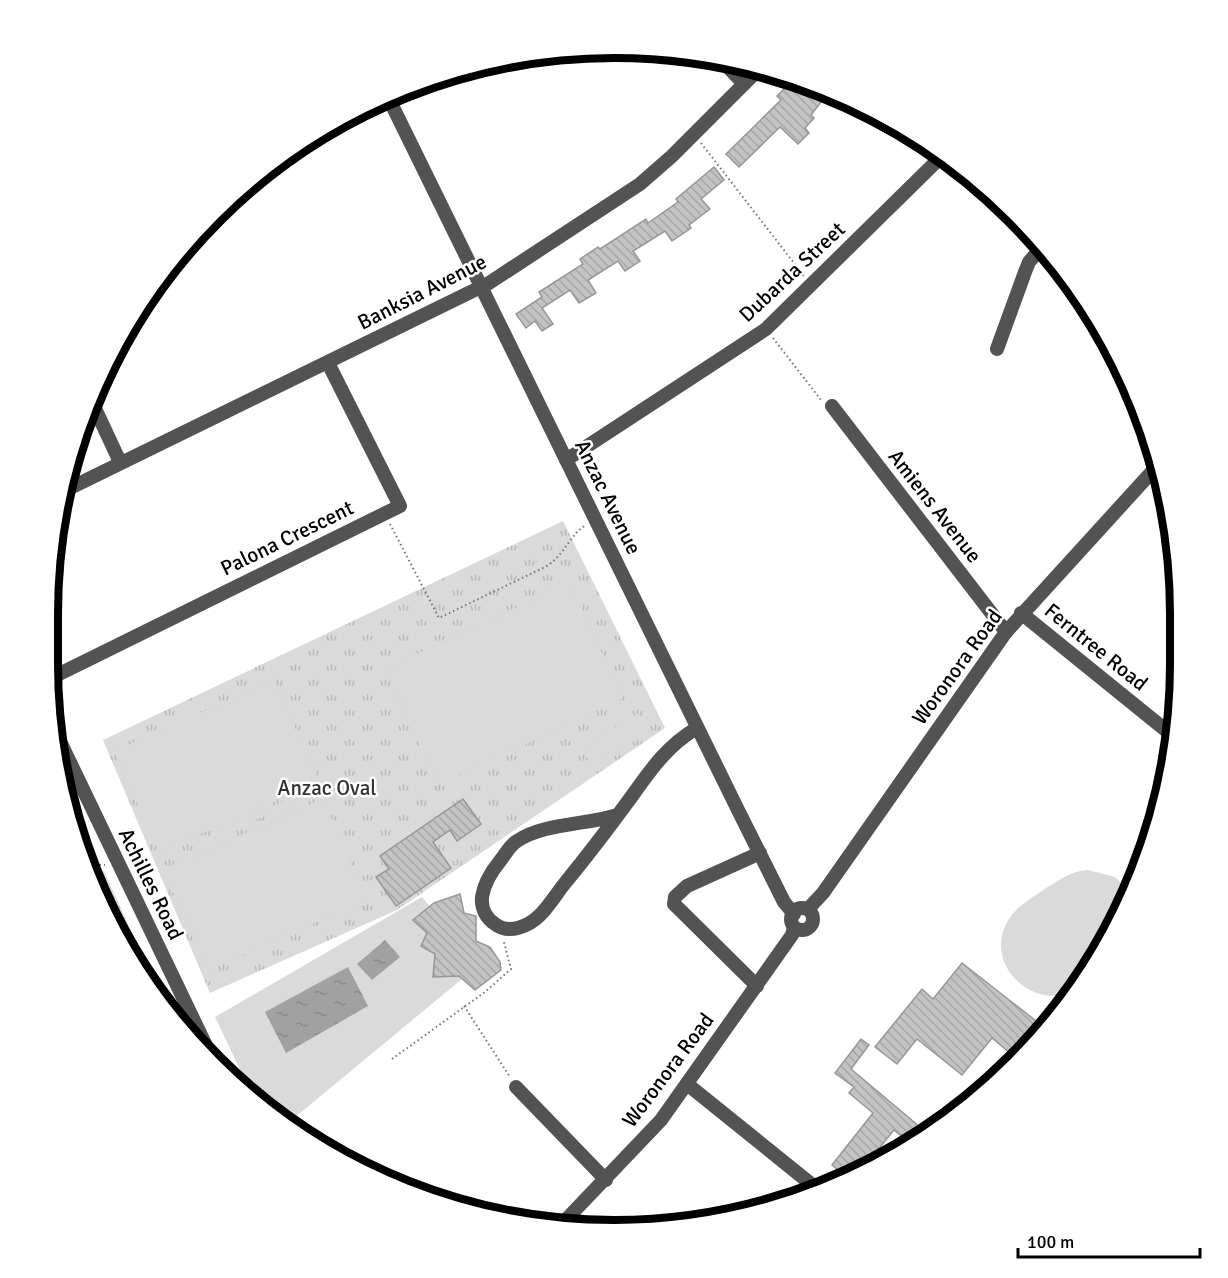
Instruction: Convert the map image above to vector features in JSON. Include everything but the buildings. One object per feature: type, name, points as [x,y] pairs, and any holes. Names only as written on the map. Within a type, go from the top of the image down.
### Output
[{"type":"street","points":[[732,71],[744,84]]},
{"type":"street","name":"Banksia Avenue","points":[[73,486],[481,287],[632,190],[657,170],[752,76]]},
{"type":"street","name":"Anzac Avenue","points":[[392,105],[794,921]]},
{"type":"street","name":"Dubarda Street","points":[[566,460],[765,329],[936,162]]},
{"type":"street","points":[[997,349],[1029,262],[1036,253]]},
{"type":"street","name":"Palona Crescent","points":[[59,675],[400,506],[328,363]]},
{"type":"street","name":"Amiens Avenue","points":[[832,406],[1006,632]]},
{"type":"street","points":[[97,412],[120,462]]},
{"type":"street","name":"Woronora Road","points":[[569,1217],[661,1120],[792,935],[794,921],[802,908],[808,909],[823,893],[1006,632],[1151,472]]},
{"type":"street","name":"Ferntree Road","points":[[1021,613],[1166,730]]},
{"type":"street","points":[[618,815],[594,823],[538,830],[515,842],[490,874],[483,888],[482,902],[486,916],[497,927],[509,929],[522,927],[539,916],[618,815],[669,747],[697,728]]},
{"type":"street","name":"Achilles Road","points":[[66,755],[201,1035]]},
{"type":"street","points":[[757,986],[674,904],[675,897],[687,886],[760,853]]},
{"type":"street","points":[[687,1084],[810,1183]]},
{"type":"street","points":[[516,1087],[606,1180]]},
{"type":"path","points":[[693,134],[812,285]]},
{"type":"path","points":[[765,329],[823,403],[832,406]]},
{"type":"path","points":[[385,513],[439,618],[547,566],[560,557],[576,531],[596,520]]},
{"type":"path","points":[[97,865],[119,868]]},
{"type":"path","points":[[392,1059],[511,969],[504,942],[509,929]]},
{"type":"path","points":[[464,1006],[516,1087]]},
{"type":"green space","name":"Anzac Oval","points":[[563,521],[665,728],[397,910],[210,993],[103,740]]},
{"type":"green space","points":[[569,583],[623,698],[439,785],[384,669]]},
{"type":"green space","points":[[274,680],[319,782],[159,852],[114,751]]},
{"type":"green space","points":[[638,714],[648,733],[592,766],[581,747]]},
{"type":"green space","points":[[296,796],[298,802],[250,822],[247,817]]},
{"type":"green space","points":[[323,799],[367,900],[208,971],[163,869]]},
{"type":"green space","points":[[1088,870],[1115,877],[1123,885],[1095,942],[1060,995],[1040,994],[1025,987],[1013,977],[1005,963],[1001,948],[1003,932],[1018,908],[1043,890],[1075,872]]},
{"type":"green space","points":[[104,871],[144,961],[116,910],[99,873]]},
{"type":"green space","points":[[422,897],[479,965],[294,1118],[244,1079],[215,1017]]},
{"type":"water","points":[[385,940],[400,957],[372,980],[357,964]]},
{"type":"water","points":[[348,967],[368,1006],[286,1053],[265,1012]]}]
